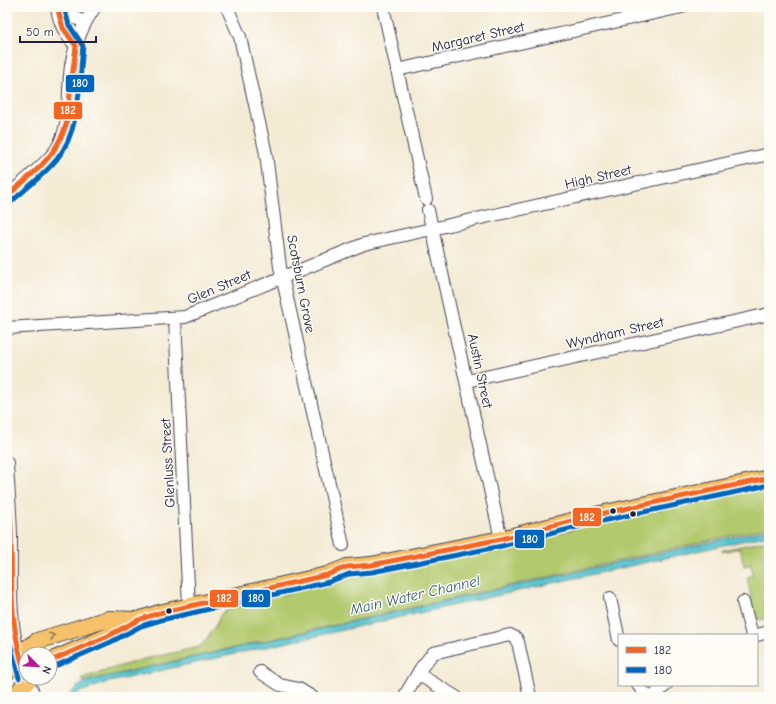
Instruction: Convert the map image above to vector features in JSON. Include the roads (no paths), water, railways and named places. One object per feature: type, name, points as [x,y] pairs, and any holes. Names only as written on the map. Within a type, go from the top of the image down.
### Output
[{"type":"main road","points":[[58,658],[108,636],[138,620],[189,606],[327,575],[347,566],[371,565],[501,539],[591,516],[769,478]]},
{"type":"main road","points":[[30,646],[38,641],[108,619],[138,620]]},
{"type":"main road","points":[[7,672],[18,654]]},
{"type":"main road","points":[[14,697],[22,686]]},
{"type":"street","points":[[57,7],[60,23],[66,35],[76,46]]},
{"type":"street","points":[[66,7],[75,18],[85,22]]},
{"type":"street","points":[[7,196],[56,150],[67,120],[71,67],[76,46],[85,22],[95,7]]},
{"type":"street","name":"Scotsburn Grove","points":[[227,7],[240,36],[266,154],[282,277],[342,545]]},
{"type":"street","name":"Austin Street","points":[[383,7],[501,539]]},
{"type":"street","name":"Margaret Street","points":[[398,70],[682,7]]},
{"type":"street","name":"High Street","points":[[433,229],[769,154]]},
{"type":"street","name":"Glen Street","points":[[7,328],[185,318],[356,246],[433,229]]},
{"type":"street","name":"Wyndham Street","points":[[467,382],[769,314]]},
{"type":"street","name":"Glenluss Street","points":[[175,319],[189,606]]},
{"type":"street","points":[[7,464],[11,540],[9,586],[12,625],[18,654]]},
{"type":"street","points":[[610,598],[618,635]]},
{"type":"street","points":[[743,602],[752,634]]},
{"type":"street","points":[[758,635],[769,632]]},
{"type":"street","points":[[404,697],[429,657],[436,651],[510,635],[516,638],[518,642],[529,692],[526,697]]},
{"type":"street","points":[[260,672],[280,685],[299,690],[312,697]]},
{"type":"street","points":[[418,674],[456,697]]},
{"type":"street","points":[[30,686],[35,697]]},
{"type":"street","points":[[639,686],[648,697]]},
{"type":"street","points":[[652,697],[665,686]]},
{"type":"water","points":[[769,529],[769,535],[105,683],[80,692],[75,697],[68,697],[73,691],[84,683],[98,679]]},
{"type":"water label","name":"Main Water Channel","points":[[415,595]]}]
